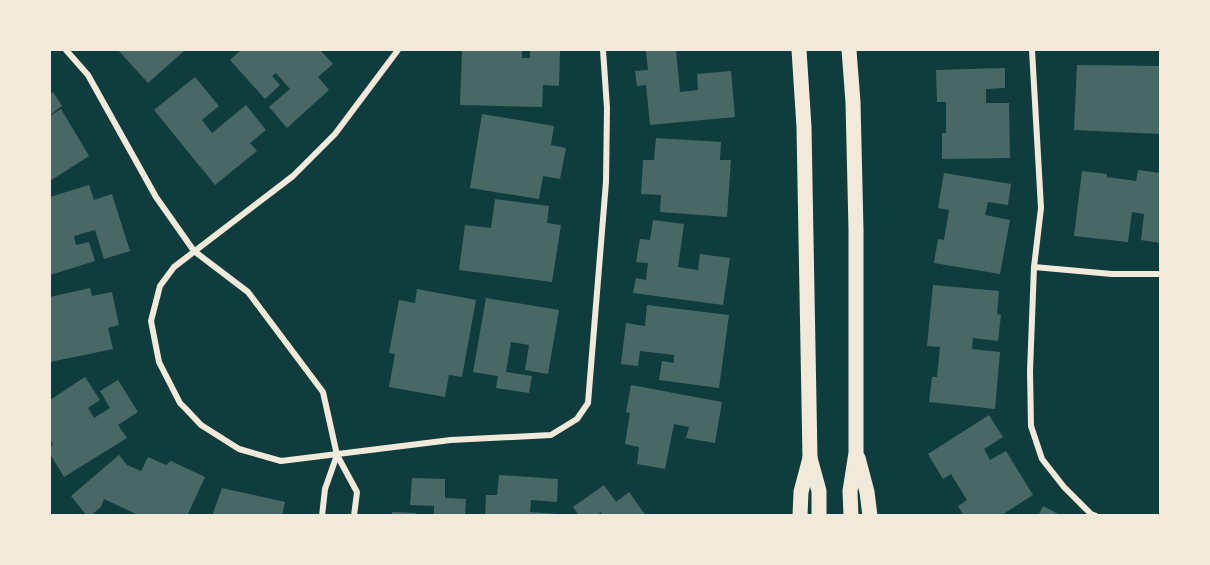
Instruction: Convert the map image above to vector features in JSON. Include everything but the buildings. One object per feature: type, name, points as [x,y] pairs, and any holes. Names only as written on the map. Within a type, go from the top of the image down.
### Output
[{"type":"main road","points":[[799,50],[804,127],[810,458],[819,491],[819,516]]},
{"type":"main road","points":[[849,50],[855,174],[856,453],[850,491],[851,516]]},
{"type":"main road","points":[[856,453],[867,492],[870,516]]},
{"type":"main road","points":[[800,516],[801,492],[810,458]]},
{"type":"street","points":[[66,50],[88,75],[156,197],[194,251],[248,292],[323,392],[337,455],[357,492],[354,516]]},
{"type":"street","points":[[398,50],[335,134],[293,176],[174,267],[160,286],[151,321],[159,362],[180,403],[201,425],[239,450],[281,461],[451,440],[551,435],[577,418],[588,403],[606,182],[607,108],[603,50]]},
{"type":"street","points":[[1032,50],[1041,208],[1034,267],[1031,426],[1041,459],[1064,487],[1091,514],[1096,516]]},
{"type":"street","points":[[1034,267],[1112,274],[1161,274]]},
{"type":"street","points":[[322,516],[325,489],[337,455]]}]
